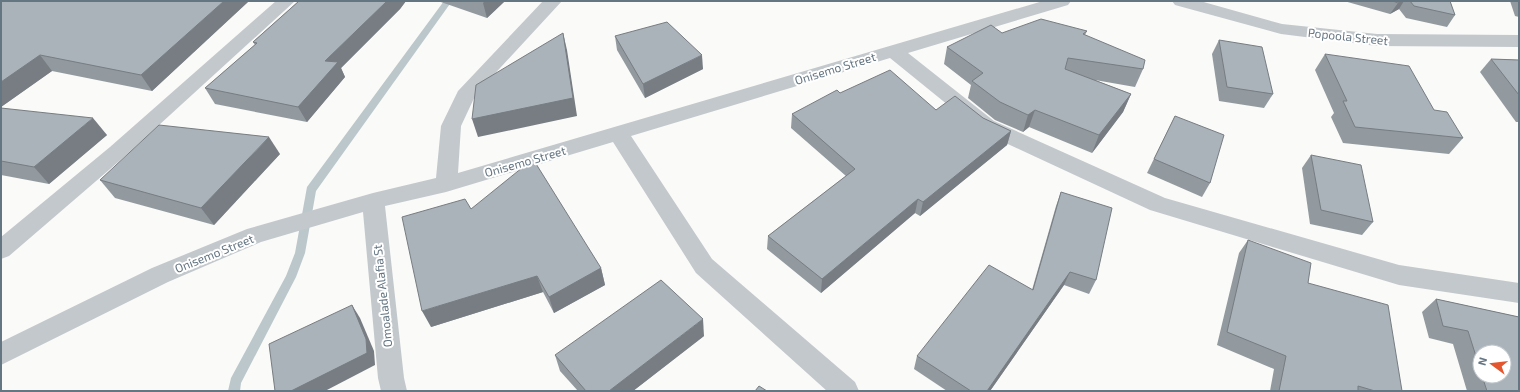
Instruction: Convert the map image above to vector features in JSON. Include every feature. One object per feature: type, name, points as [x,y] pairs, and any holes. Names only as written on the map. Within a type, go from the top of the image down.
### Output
[{"type":"street","points":[[1,250],[117,152],[286,1]]},
{"type":"street","points":[[446,184],[452,126],[468,91],[553,1]]},
{"type":"street","name":"Onisemo Street","points":[[1,354],[160,275],[255,235],[373,201],[446,184],[619,134],[892,50],[1062,1]]},
{"type":"street","name":"Popoola Street","points":[[1181,1],[1281,29],[1376,40],[1519,41]]},
{"type":"street","points":[[892,50],[987,126],[1158,204],[1399,275],[1519,293]]},
{"type":"street","points":[[619,134],[704,266],[846,391]]},
{"type":"street","name":"Omoalade Alafia St","points":[[373,201],[391,378],[394,391]]},
{"type":"building","points":[[1,1],[224,1],[141,75],[40,55],[1,82]]},
{"type":"building","points":[[299,1],[387,1],[325,61],[338,62],[298,107],[205,88],[257,43],[253,42]]},
{"type":"building","points":[[1410,1],[1450,1],[1455,15],[1414,6]]},
{"type":"building","points":[[1041,19],[1087,31],[1083,34],[1145,60],[1143,69],[1068,58],[1065,69],[1131,94],[1099,135],[1035,110],[1028,115],[1000,102],[972,81],[983,73],[947,47],[991,25],[1002,33]]},
{"type":"building","points":[[667,22],[702,55],[643,84],[615,36]]},
{"type":"building","points":[[563,33],[573,98],[472,119],[476,85]]},
{"type":"building","points":[[1219,40],[1262,47],[1273,94],[1227,87]]},
{"type":"building","points":[[1325,54],[1409,66],[1434,110],[1447,112],[1463,138],[1355,127],[1343,101],[1347,101]]},
{"type":"building","points":[[1491,59],[1519,60],[1519,95]]},
{"type":"building","points":[[890,70],[936,110],[955,96],[983,118],[1011,131],[923,202],[918,199],[822,279],[768,236],[855,169],[792,114],[837,90],[840,93]]},
{"type":"building","points":[[1,108],[93,118],[34,167],[1,161]]},
{"type":"building","points":[[1175,116],[1224,135],[1210,183],[1154,159]]},
{"type":"building","points":[[159,125],[269,137],[201,208],[100,180]]},
{"type":"building","points":[[1311,155],[1361,165],[1373,222],[1321,210]]},
{"type":"building","points":[[533,159],[601,268],[549,297],[537,276],[422,311],[402,217],[465,199],[471,209]]},
{"type":"building","points":[[1061,192],[1112,208],[1096,280],[1070,272],[987,391],[971,391],[917,356],[989,265],[1033,290]]},
{"type":"building","points":[[1248,240],[1311,263],[1308,283],[1388,305],[1402,391],[1375,391],[1358,386],[1358,391],[1279,391],[1286,356],[1227,332]]},
{"type":"building","points":[[661,280],[703,319],[609,391],[586,391],[555,355]]},
{"type":"building","points":[[1436,299],[1519,317],[1519,391],[1487,391],[1485,384],[1512,384],[1512,344],[1472,344],[1468,331],[1443,326]]},
{"type":"building","points":[[352,305],[366,339],[367,353],[291,391],[275,391],[269,344]]},
{"type":"building","points":[[759,386],[767,391],[755,391]]},
{"type":"waterway","points":[[234,391],[235,382],[291,277],[300,253],[311,190],[448,1]]}]
